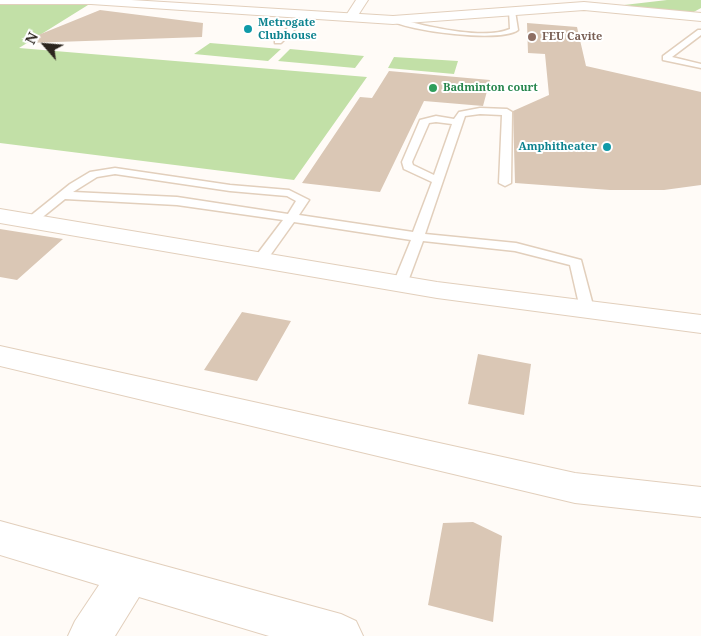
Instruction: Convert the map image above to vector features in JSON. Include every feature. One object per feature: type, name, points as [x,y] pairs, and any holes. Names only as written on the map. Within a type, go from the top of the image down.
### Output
[{"type":"street","points":[[3,0],[92,2],[393,20],[550,9],[644,0]]},
{"type":"street","points":[[351,17],[362,0]]},
{"type":"street","points":[[584,6],[632,9],[700,23]]},
{"type":"street","points":[[550,9],[638,14],[700,23]]},
{"type":"street","points":[[0,216],[259,261],[588,313],[701,324]]},
{"type":"street","points":[[0,356],[575,488],[701,502]]},
{"type":"street","points":[[0,538],[341,636]]},
{"type":"street","points":[[90,636],[130,575]]},
{"type":"lane","points":[[393,20],[454,31],[505,34],[514,30],[512,12]]},
{"type":"lane","points":[[278,41],[306,15]]},
{"type":"lane","points":[[700,23],[692,37],[666,58],[701,66]]},
{"type":"lane","points":[[692,37],[701,39]]},
{"type":"lane","points":[[400,284],[419,237],[462,114],[480,111],[507,112],[505,183]]},
{"type":"lane","points":[[438,181],[408,167],[406,162],[425,120],[436,119],[458,122]]},
{"type":"lane","points":[[30,221],[94,174],[115,171],[230,188],[289,193],[303,200],[293,218],[280,230],[259,261]]},
{"type":"lane","points":[[63,195],[177,201],[419,237],[516,247],[576,263],[588,313]]},
{"type":"green space","points":[[667,0],[701,0],[701,8],[690,14],[624,5]]},
{"type":"green space","points":[[0,4],[88,5],[19,48],[367,77],[294,180],[0,143]]},
{"type":"green space","points":[[210,43],[281,49],[268,61],[194,54]]},
{"type":"green space","points":[[290,49],[364,56],[355,68],[278,61]]},
{"type":"green space","points":[[394,57],[458,61],[454,74],[388,68]]},
{"type":"building","points":[[100,10],[203,23],[202,37],[27,43],[26,40]]},
{"type":"building","name":"Amphitheater","points":[[527,23],[577,27],[586,66],[701,92],[701,185],[664,190],[610,190],[515,183],[513,111],[549,95],[545,54],[528,53]]},
{"type":"building","points":[[389,71],[490,80],[483,106],[424,101],[380,192],[302,183],[360,97],[372,98]]},
{"type":"building","points":[[0,229],[63,239],[17,280],[0,277]]},
{"type":"building","points":[[242,312],[291,321],[257,381],[204,370]]},
{"type":"building","points":[[478,354],[531,364],[524,415],[468,404]]},
{"type":"building","points":[[473,522],[502,536],[493,622],[428,605],[443,523]]},
{"type":"place","name":"Metrogate Clubhouse","points":[[248,29]]},
{"type":"place","name":"FEU Cavite","points":[[532,37]]},
{"type":"place","name":"Badminton court","points":[[433,88]]},
{"type":"place","name":"Amphitheater","points":[[607,147]]}]
